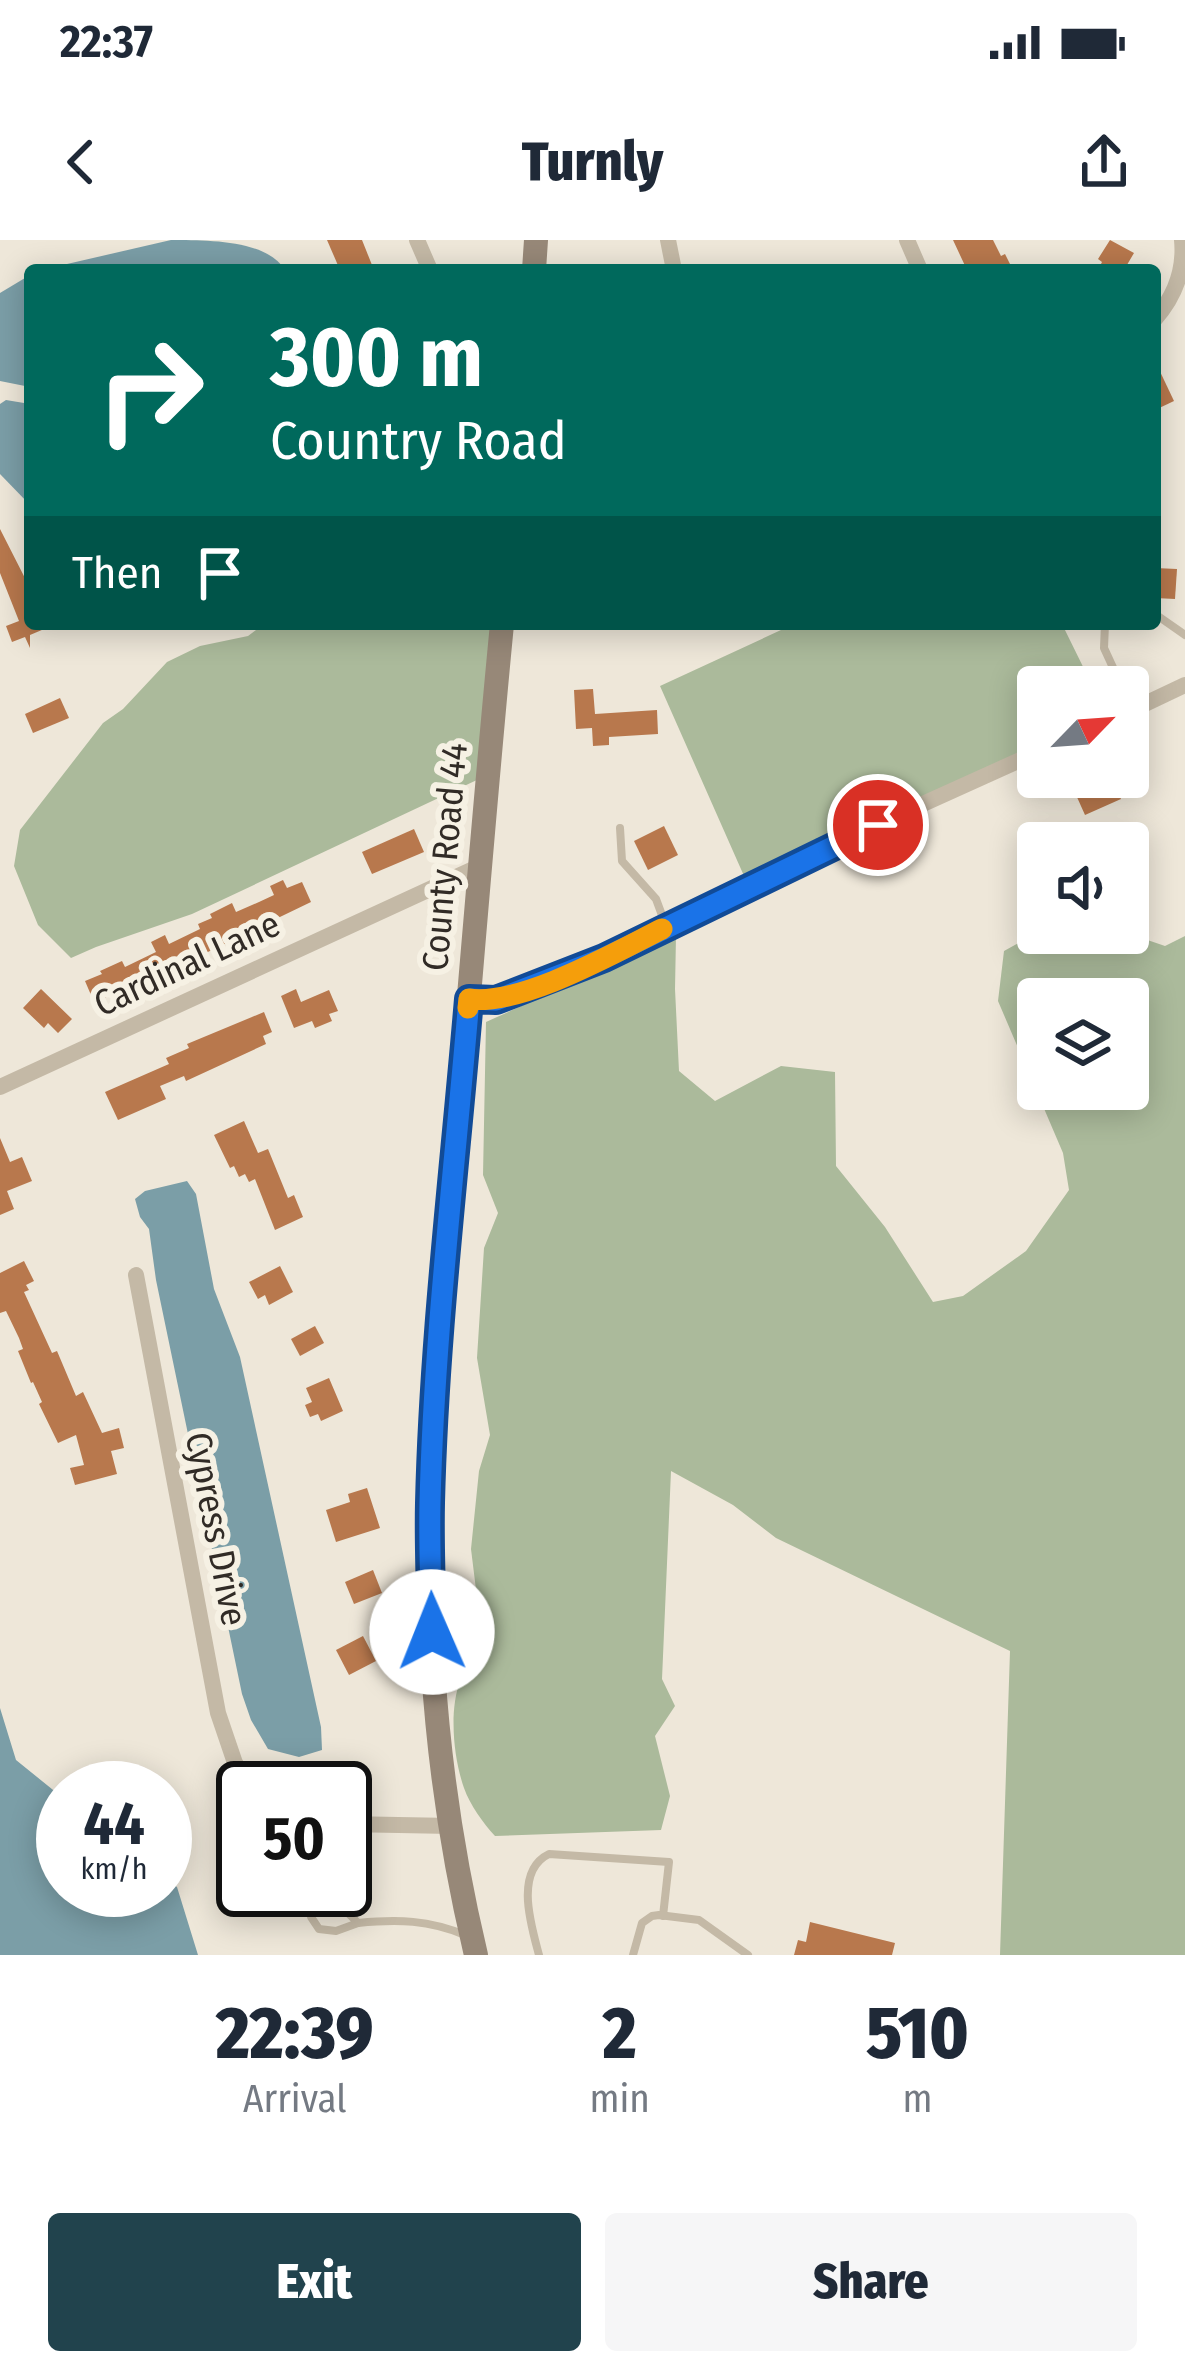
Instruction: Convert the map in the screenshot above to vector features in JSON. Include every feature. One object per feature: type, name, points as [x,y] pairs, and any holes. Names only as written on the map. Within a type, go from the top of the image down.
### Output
[{"type":"main road","name":"County Road 44","points":[[474,1947],[444,1783],[432,1632],[430,1504],[440,1332],[501,630]]},
{"type":"street","points":[[1161,310],[1176,289],[1182,240]]},
{"type":"street","points":[[1149,698],[1185,685]]},
{"type":"street","points":[[469,999],[496,1000],[604,958],[1017,761]]},
{"type":"street","name":"Cardinal Lane","points":[[0,1087],[480,866]]},
{"type":"street","name":"Cypress Drive","points":[[136,1276],[218,1713],[234,1761]]},
{"type":"street","points":[[372,1825],[452,1826]]},
{"type":"lane","points":[[1106,630],[1104,648],[1112,666]]},
{"type":"lane","points":[[620,827],[622,861],[652,893],[667,927]]},
{"type":"lane","points":[[539,1955],[527,1885],[533,1867],[549,1854],[669,1862],[663,1916]]},
{"type":"lane","points":[[358,1923],[345,1910],[326,1905],[317,1907],[310,1917],[319,1929],[328,1931],[358,1923],[417,1920],[444,1926],[474,1947]]},
{"type":"lane","points":[[633,1955],[642,1923],[652,1916],[699,1920],[748,1955]]},
{"type":"green space","points":[[256,630],[492,630],[479,779],[192,914],[71,958],[38,925],[14,866],[20,830],[103,723],[123,709],[167,662],[200,646]]},
{"type":"green space","points":[[781,630],[1065,630],[1083,666],[1017,666],[1017,765],[752,894],[660,686]]},
{"type":"green space","points":[[676,936],[679,1071],[715,1101],[781,1066],[835,1072],[836,1166],[885,1227],[933,1302],[963,1296],[1026,1251],[1069,1190],[1063,1153],[1045,1110],[1149,1110],[1149,978],[1017,978],[1017,1045],[998,1001],[1004,951],[1017,944],[1017,954],[1149,954],[1149,941],[1165,946],[1185,936],[1185,1955],[1000,1955],[1010,1651],[776,1538],[733,1505],[671,1471],[662,1679],[675,1706],[655,1736],[670,1796],[661,1830],[495,1836],[464,1788],[454,1732],[463,1674],[486,1648],[471,1549],[479,1471],[490,1435],[477,1358],[484,1248],[498,1213],[483,1175],[486,1022]]},
{"type":"water","points":[[171,240],[251,247],[280,264],[67,264]]},
{"type":"water","points":[[24,279],[24,386],[0,381],[0,293]]},
{"type":"water","points":[[6,400],[24,403],[24,499],[0,474],[0,404]]},
{"type":"water","points":[[187,1181],[196,1194],[214,1289],[240,1357],[321,1727],[322,1750],[299,1757],[268,1749],[242,1694],[149,1229],[135,1199],[145,1191]]},
{"type":"water","points":[[0,1708],[16,1760],[36,1776],[36,1917],[186,1917],[198,1955],[0,1955]]},
{"type":"building","points":[[327,240],[362,240],[372,264],[337,264]]},
{"type":"building","points":[[953,240],[993,240],[1010,264],[964,264]]},
{"type":"building","points":[[1110,240],[1134,253],[1128,264],[1101,264],[1098,259]]},
{"type":"building","points":[[1161,374],[1174,401],[1161,407]]},
{"type":"building","points":[[0,529],[24,576],[24,630],[42,630],[30,635],[30,648],[25,637],[12,642],[6,626],[19,621],[0,573]]},
{"type":"building","points":[[1161,568],[1177,569],[1175,599],[1161,598]]},
{"type":"building","points":[[593,689],[595,714],[657,710],[658,734],[609,737],[609,745],[593,746],[592,728],[576,729],[574,690]]},
{"type":"building","points":[[60,698],[69,718],[33,733],[25,714]]},
{"type":"building","points":[[1077,798],[1121,798],[1121,799],[1085,815]]},
{"type":"building","points":[[664,826],[678,855],[648,870],[634,841]]},
{"type":"building","points":[[414,829],[424,852],[372,874],[362,852]]},
{"type":"building","points":[[283,880],[287,888],[302,882],[311,902],[94,1002],[85,981],[102,974],[100,971],[122,961],[125,967],[156,952],[151,942],[165,935],[169,944],[200,929],[198,924],[212,918],[210,914],[232,903],[236,912],[274,895],[270,886]]},
{"type":"building","points":[[41,989],[72,1019],[58,1033],[48,1023],[44,1028],[23,1008]]},
{"type":"building","points":[[296,989],[301,1002],[329,990],[338,1011],[329,1014],[332,1021],[315,1028],[312,1021],[294,1028],[281,996]]},
{"type":"building","points":[[264,1012],[272,1032],[263,1036],[266,1044],[186,1081],[184,1076],[160,1086],[166,1099],[118,1120],[105,1092],[169,1064],[166,1058],[189,1048],[187,1044]]},
{"type":"building","points":[[244,1121],[258,1153],[268,1149],[288,1198],[294,1195],[303,1217],[275,1230],[255,1179],[249,1182],[245,1174],[239,1177],[234,1166],[230,1168],[214,1135]]},
{"type":"building","points":[[0,1138],[10,1162],[22,1157],[32,1181],[7,1191],[14,1209],[0,1215]]},
{"type":"building","points":[[24,1261],[34,1281],[24,1292],[76,1396],[83,1392],[102,1433],[119,1428],[124,1448],[111,1451],[117,1474],[75,1485],[70,1468],[84,1465],[76,1435],[58,1443],[39,1404],[18,1351],[23,1349],[19,1338],[6,1311],[0,1313],[0,1273]]},
{"type":"building","points":[[280,1266],[293,1292],[269,1305],[265,1295],[258,1299],[249,1282]]},
{"type":"building","points":[[315,1326],[324,1343],[300,1356],[291,1339]]},
{"type":"building","points":[[329,1378],[343,1411],[321,1421],[318,1414],[310,1417],[305,1405],[312,1402],[306,1388]]},
{"type":"building","points":[[367,1488],[380,1528],[336,1542],[326,1510],[350,1502],[348,1494]]},
{"type":"building","points":[[373,1570],[382,1593],[354,1604],[345,1582]]},
{"type":"building","points":[[363,1636],[376,1661],[349,1675],[336,1650]]},
{"type":"building","points":[[810,1922],[895,1943],[892,1955],[794,1955],[798,1940],[806,1942]]},
{"type":"slow traffic","points":[[468,1008],[469,999],[496,1000],[538,985],[662,929]]},
{"type":"route","points":[[432,1632],[430,1504],[440,1332],[469,999],[496,1000],[604,958],[878,825]]}]
